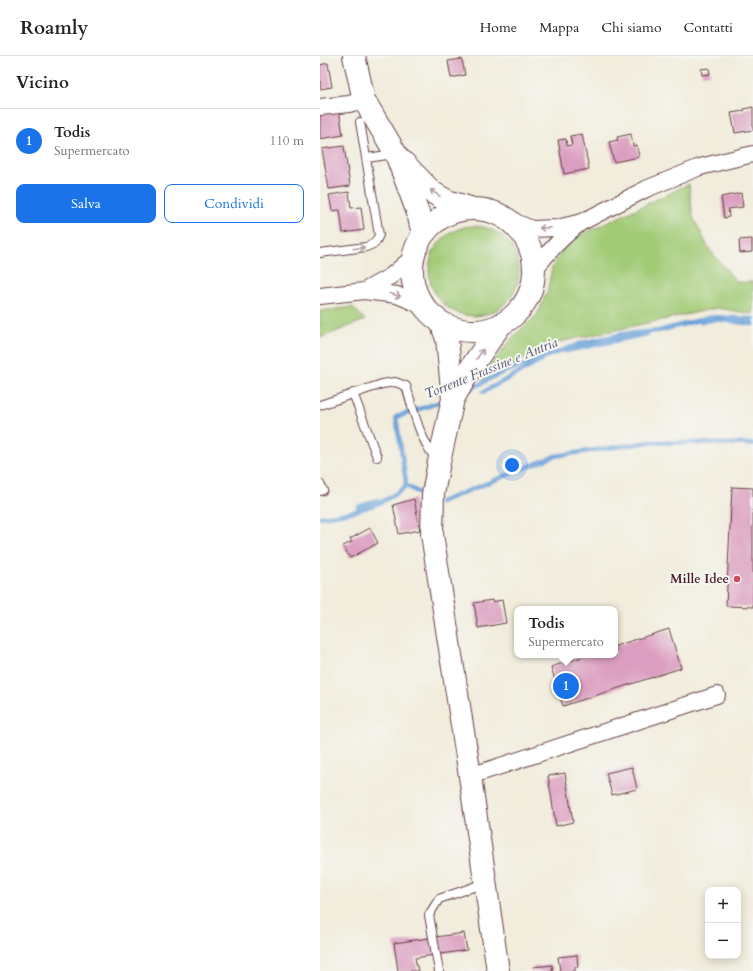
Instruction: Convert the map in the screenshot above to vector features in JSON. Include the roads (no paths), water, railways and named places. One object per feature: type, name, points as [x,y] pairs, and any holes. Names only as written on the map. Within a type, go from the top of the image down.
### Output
[{"type":"main road","points":[[354,56],[364,100],[396,154],[416,209],[423,234]]},
{"type":"main road","points":[[396,154],[432,192],[448,201],[470,208],[491,211],[510,220],[523,233],[532,250],[535,269],[533,286],[526,302],[515,315],[501,324],[481,331],[460,330],[441,322],[432,315],[416,292],[412,275],[413,257],[423,234],[436,220],[452,212],[470,208]]},
{"type":"main road","points":[[441,322],[447,339],[453,399]]},
{"type":"main road","points":[[498,971],[470,776],[432,534],[434,494],[439,462],[453,399],[472,366],[501,324]]},
{"type":"street","points":[[320,107],[349,104],[364,100]]},
{"type":"street","points":[[535,269],[545,255],[566,234],[582,222],[646,189],[752,148]]},
{"type":"street","points":[[510,220],[532,229],[557,228],[582,222]]},
{"type":"street","points":[[364,291],[391,276],[413,257]]},
{"type":"street","points":[[320,296],[364,291],[397,295],[425,307]]},
{"type":"street","points":[[470,776],[717,695]]},
{"type":"lane","points":[[320,253],[366,247],[375,243],[380,235],[360,122]]},
{"type":"lane","points":[[367,158],[396,154]]},
{"type":"lane","points":[[320,405],[382,384],[395,382],[406,386],[418,426],[430,452],[439,462]]},
{"type":"lane","points":[[353,393],[377,457]]},
{"type":"lane","points":[[320,484],[323,490],[320,491]]},
{"type":"lane","points":[[440,971],[429,915],[439,899],[486,883]]},
{"type":"waterway","name":"Torrente Frassine e Antria","points":[[467,391],[499,374],[582,343],[624,334],[659,331],[711,317],[753,319]]},
{"type":"waterway","name":"Torrente Frassine e Antria","points":[[701,322],[715,319],[753,324]]},
{"type":"waterway","points":[[566,351],[647,334]]},
{"type":"waterway","points":[[483,392],[541,361]]},
{"type":"waterway","name":"Torrente Frassine e Antria","points":[[320,517],[350,512],[372,506],[386,500],[404,488],[406,482],[396,417],[446,400]]},
{"type":"waterway","points":[[440,502],[555,456],[650,442],[753,444]]},
{"type":"waterway","points":[[405,485],[426,497]]},
{"type":"waterway","name":"Torrente Frassine e Antria","points":[[358,507],[377,500]]},
{"type":"place","name":"Mille Idee","points":[[737,579]]},
{"type":"place","name":"Todis","points":[[566,686]]}]
